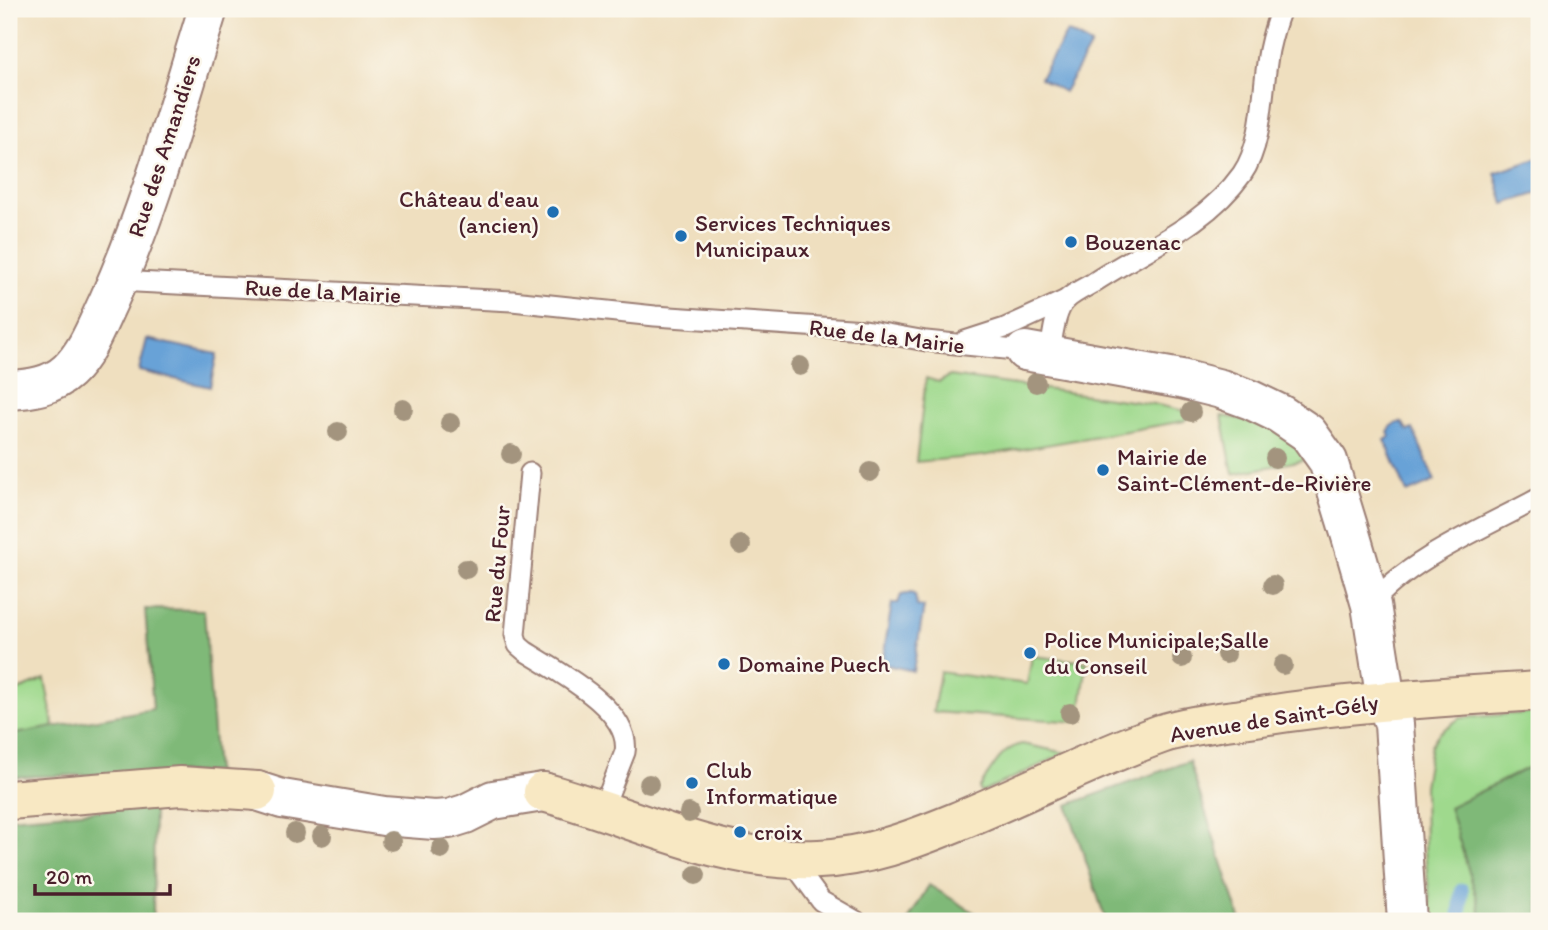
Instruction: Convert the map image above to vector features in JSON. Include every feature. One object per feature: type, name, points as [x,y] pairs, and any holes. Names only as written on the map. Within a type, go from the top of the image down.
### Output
[{"type":"street","name":"Rue des Amandiers","points":[[117,281],[154,189],[208,9]]},
{"type":"street","points":[[9,390],[53,383],[77,362],[117,281]]},
{"type":"street","name":"Rue de la Mairie","points":[[1038,353],[1221,389],[1270,409],[1308,433],[1330,466],[1371,605],[1386,701],[1394,724],[1407,921]]},
{"type":"street","name":"Avenue de Saint-Gély","points":[[9,800],[180,786],[257,792],[282,799],[371,814],[434,820],[457,817],[493,800],[542,792],[681,838],[737,853],[791,860],[846,856],[893,846],[1163,733],[1290,711],[1386,701],[1539,691]]},
{"type":"lane","points":[[956,344],[1004,328],[1064,301],[1117,266],[1178,233],[1209,209],[1243,173],[1251,156],[1260,119],[1269,50],[1281,9]]},
{"type":"lane","name":"Rue de la Mairie","points":[[117,281],[512,301],[655,316],[865,330],[1038,353]]},
{"type":"lane","points":[[1038,353],[1053,328],[1064,301]]},
{"type":"lane","name":"Rue du Four","points":[[530,473],[514,635],[517,645],[596,698],[613,714],[623,730],[627,742],[625,752],[602,811]]},
{"type":"lane","points":[[1371,605],[1395,579],[1424,560],[1539,498]]},
{"type":"lane","points":[[791,860],[821,901],[856,921]]},
{"type":"green space","points":[[950,376],[1153,404],[1185,411],[1189,415],[1184,421],[982,456],[916,462],[926,378],[939,382]]},
{"type":"green space","points":[[1222,416],[1281,431],[1314,458],[1233,474]]},
{"type":"green space","points":[[145,609],[204,610],[216,772],[9,777],[9,735],[153,709]]},
{"type":"green space","points":[[1032,656],[1087,662],[1079,722],[933,712],[940,672],[1027,684]]},
{"type":"green space","points":[[45,679],[56,738],[9,777],[9,694]]},
{"type":"green space","points":[[1539,712],[1539,921],[1432,921],[1425,851],[1424,786],[1431,745],[1439,733],[1460,718]]},
{"type":"green space","points":[[1022,744],[1066,753],[981,793],[979,788],[997,761],[1008,750]]},
{"type":"green space","points":[[1539,759],[1539,921],[1482,921],[1449,807],[1534,765]]},
{"type":"green space","points":[[1189,761],[1241,921],[1106,921],[1067,805]]},
{"type":"green space","points":[[154,806],[153,921],[9,921],[9,818]]},
{"type":"green space","points":[[929,885],[988,921],[908,921]]},
{"type":"water","points":[[1067,32],[1091,45],[1064,92],[1040,78]]},
{"type":"water","points":[[1539,158],[1539,193],[1504,204],[1495,173]]},
{"type":"water","points":[[147,339],[217,354],[210,387],[139,371]]},
{"type":"water","points":[[1402,422],[1408,431],[1413,429],[1435,481],[1407,493],[1385,440],[1390,437],[1388,432],[1392,426]]},
{"type":"water","points":[[901,595],[915,595],[917,606],[924,607],[913,671],[882,664],[892,603],[898,603]]},
{"type":"waterway","points":[[1459,921],[1462,890]]},
{"type":"place","name":"Château d'eau (ancien)","points":[[553,212]]},
{"type":"place","name":"Services Techniques Municipaux","points":[[681,236]]},
{"type":"place","name":"Bouzenac","points":[[1071,242]]},
{"type":"place","name":"Mairie de Saint-Clément-de-Rivière","points":[[1103,470]]},
{"type":"place","name":"Police Municipale;Salle du Conseil","points":[[1030,653]]},
{"type":"place","name":"Domaine Puech","points":[[724,664]]},
{"type":"place","name":"Club Informatique","points":[[692,783]]},
{"type":"place","name":"croix","points":[[740,832]]}]
